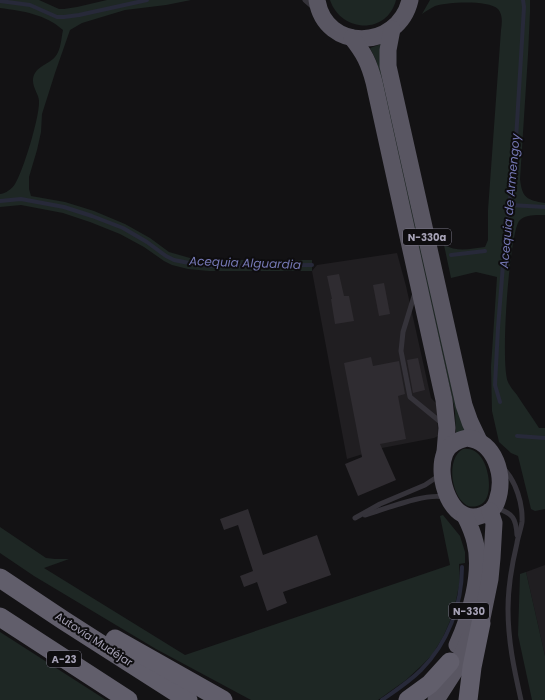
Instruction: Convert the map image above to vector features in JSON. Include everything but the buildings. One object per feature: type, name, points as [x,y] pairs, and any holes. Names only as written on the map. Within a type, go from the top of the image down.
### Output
[{"type":"highway","name":"N-330a","points":[[319,6],[330,26],[340,33],[352,38],[369,39],[392,30],[404,15],[410,0]]},
{"type":"highway","name":"N-330a","points":[[392,30],[388,50],[388,66],[464,405],[479,441],[485,445],[495,460],[498,468],[500,485],[499,493],[492,509]]},
{"type":"highway","name":"N-330a","points":[[352,38],[363,52],[371,70],[444,400],[447,428],[442,473],[444,484],[454,507],[466,516]]},
{"type":"highway","points":[[445,452],[449,447],[466,438],[479,441]]},
{"type":"highway","points":[[466,516],[480,516],[492,509]]},
{"type":"highway","name":"N-330","points":[[436,700],[456,669],[470,639],[481,623],[490,579],[494,523],[492,509]]},
{"type":"highway","name":"N-330","points":[[428,700],[450,662],[467,619],[474,590],[477,556],[475,542],[466,516]]},
{"type":"highway","name":"Autovía Mudéjar","points":[[0,578],[188,700]]},
{"type":"highway","name":"A-23","points":[[0,617],[128,700]]},
{"type":"highway","points":[[63,620],[81,619],[223,700]]},
{"type":"highway","points":[[468,700],[472,666],[481,623]]},
{"type":"highway","points":[[408,700],[430,684],[450,662]]},
{"type":"lane","points":[[304,0],[319,6]]},
{"type":"lane","points":[[418,282],[403,332],[401,351],[410,397],[447,428]]},
{"type":"lane","points":[[495,460],[509,474],[519,501],[522,523],[517,542],[509,590],[508,626],[510,654],[521,700]]},
{"type":"lane","points":[[442,473],[425,485],[380,504],[355,518],[427,496],[449,498]]},
{"type":"lane","points":[[492,509],[507,512],[512,516],[516,527],[517,542]]},
{"type":"shaded area","points":[[0,0],[39,0],[59,9],[64,9],[107,0],[191,0],[125,10],[82,23],[70,30],[42,114],[41,132],[29,177],[29,189],[31,196],[65,202],[94,211],[125,224],[150,238],[169,252],[190,258],[210,260],[312,260],[312,271],[209,271],[188,269],[172,265],[164,261],[144,247],[120,234],[63,213],[21,205],[0,207],[0,194],[9,190],[15,184],[34,131],[39,108],[38,96],[33,84],[35,72],[52,60],[57,54],[60,48],[63,30],[49,20],[33,14],[0,8]]},
{"type":"shaded area","points":[[330,0],[396,0],[391,11],[383,19],[374,24],[364,26],[353,24],[344,19],[336,11]]},
{"type":"shaded area","points":[[430,0],[530,0],[520,179],[522,190],[526,197],[534,201],[545,203],[545,215],[531,215],[524,217],[519,221],[515,232],[509,274],[505,328],[505,352],[506,371],[509,384],[539,428],[545,428],[545,509],[535,511],[531,509],[518,456],[511,453],[499,442],[492,411],[491,367],[497,277],[476,272],[451,278],[444,245],[454,249],[474,249],[485,247],[488,240],[488,210],[502,25],[500,11],[493,6],[486,4],[468,3],[435,6],[422,14]]},
{"type":"shaded area","points":[[381,44],[468,433],[456,435],[455,411],[380,74],[376,60],[370,48]]},
{"type":"shaded area","points":[[397,253],[406,286],[431,398],[437,404],[438,436],[382,448],[347,459],[312,271],[317,265]]},
{"type":"shaded area","points":[[463,449],[473,450],[477,453],[487,470],[489,484],[487,498],[477,506],[468,506],[465,504],[460,499],[454,485],[452,468],[454,460]]},
{"type":"shaded area","points":[[443,515],[460,536],[465,552],[465,563],[459,564],[460,581],[450,621],[443,637],[432,655],[406,680],[378,700],[251,700],[156,649],[34,576],[0,553],[0,527],[46,558],[69,559],[44,568],[185,655],[450,565],[440,516]]},
{"type":"shaded area","points":[[545,565],[545,656],[526,572]]},
{"type":"shaded area","points":[[526,572],[545,656],[545,700],[532,700],[518,635],[520,574]]},
{"type":"shaded area","points":[[0,632],[106,700],[0,700]]},
{"type":"waterway","points":[[0,1],[30,5],[57,17],[64,17],[147,0]]},
{"type":"waterway","name":"Acequia de Armengoy","points":[[500,402],[495,385],[498,328],[504,252],[515,156],[524,7],[523,0]]},
{"type":"waterway","name":"Acequia Alguardia","points":[[0,201],[21,199],[64,207],[92,216],[123,228],[174,260],[210,266],[312,265]]},
{"type":"waterway","points":[[510,205],[545,207]]},
{"type":"waterway","points":[[451,255],[485,251]]},
{"type":"waterway","name":"Acequia de Armengoy","points":[[517,436],[545,438]]},
{"type":"waterway","points":[[382,700],[421,670],[439,648],[452,623],[456,609],[462,567]]}]
